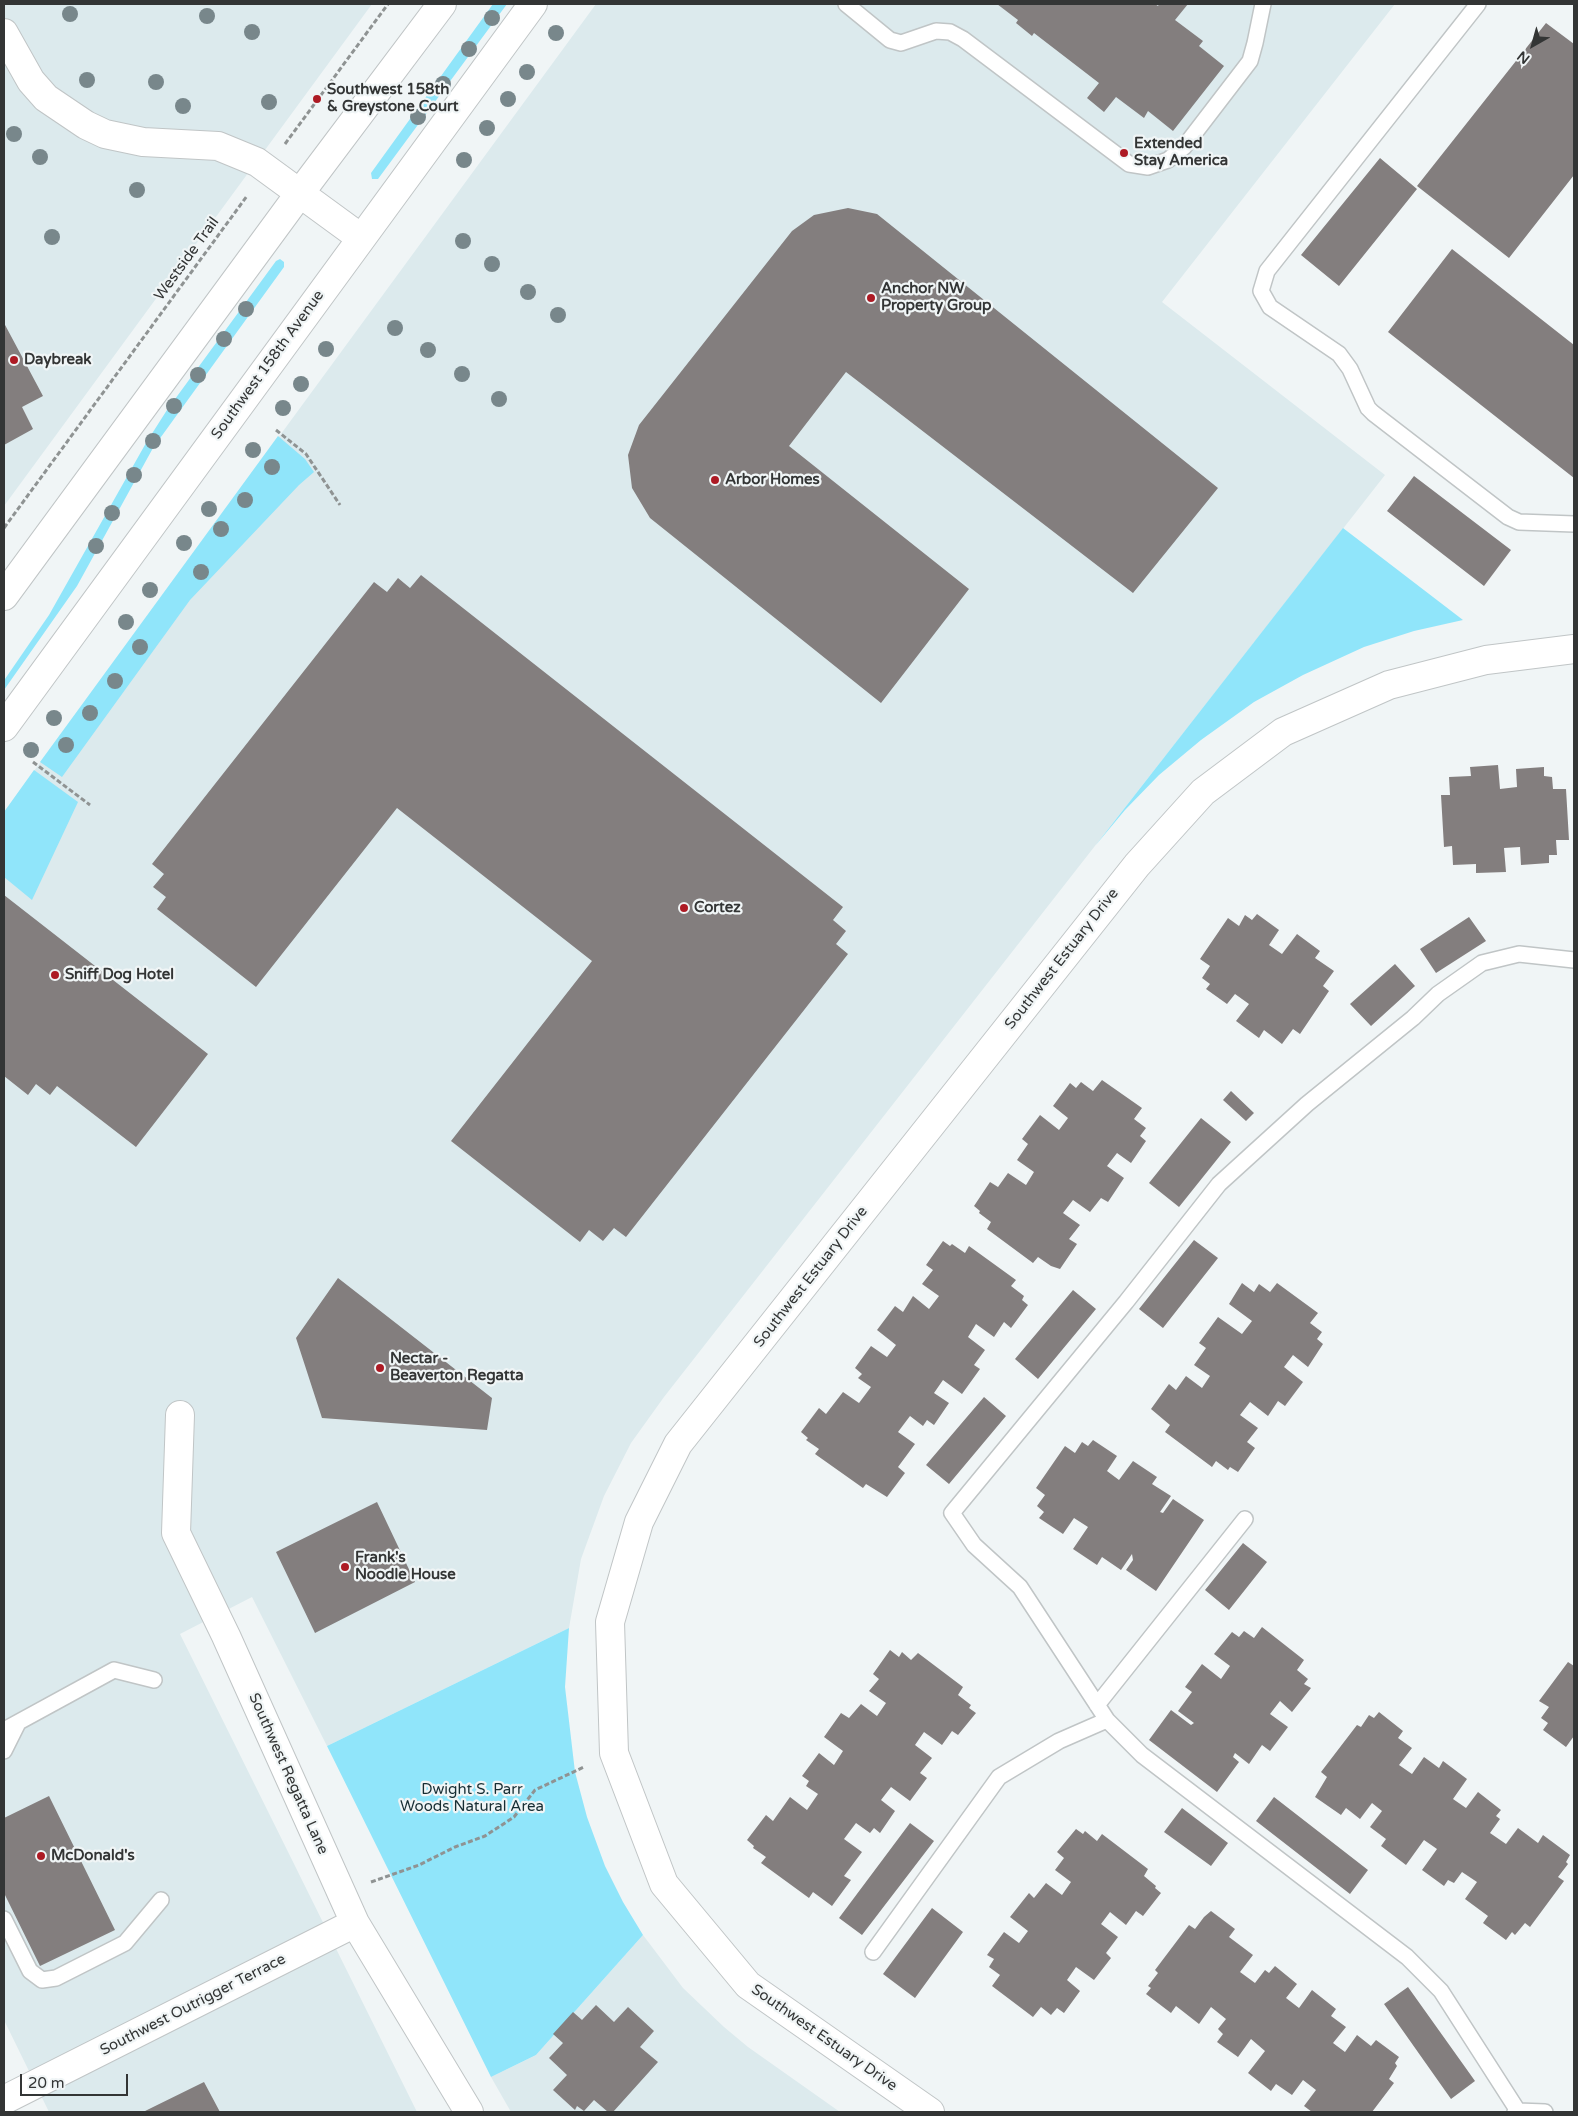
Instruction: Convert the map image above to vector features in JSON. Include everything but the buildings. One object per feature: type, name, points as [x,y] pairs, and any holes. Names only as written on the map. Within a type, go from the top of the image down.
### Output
[{"type":"street","points":[[4,596],[300,193],[442,4]]},
{"type":"street","name":"Southwest 158th Avenue","points":[[4,727],[534,4]]},
{"type":"street","points":[[4,33],[31,81],[61,111],[105,134],[143,142],[218,146],[257,162],[361,238]]},
{"type":"street","name":"Southwest Estuary Drive","points":[[930,2112],[748,1985],[664,1884],[614,1753],[610,1622],[639,1522],[678,1444],[1137,865],[1203,792],[1283,732],[1389,685],[1486,660],[1574,648]]},
{"type":"street","name":"Southwest Regatta Lane","points":[[180,1415],[176,1533],[226,1636],[355,1923],[469,2112]]},
{"type":"street","name":"Southwest Outrigger Terrace","points":[[4,2100],[355,1923]]},
{"type":"lane","points":[[846,4],[890,40],[901,43],[936,31],[950,32],[963,39],[1129,164],[1148,167],[1168,160],[1184,148],[1250,61],[1263,4]]},
{"type":"lane","points":[[1478,4],[1267,271],[1262,291],[1270,307],[1339,354],[1350,369],[1372,413],[1508,517],[1519,522],[1574,524]]},
{"type":"lane","points":[[1545,2112],[1517,2111],[1442,1991],[1407,1957],[1142,1755],[1107,1720],[1020,1587],[974,1545],[952,1513],[1126,1302],[1220,1184],[1307,1104],[1413,1018],[1438,994],[1482,963],[1519,954],[1574,960]]},
{"type":"lane","points":[[1097,1705],[1245,1519]]},
{"type":"lane","points":[[4,1730],[114,1670],[154,1680]]},
{"type":"lane","points":[[873,1952],[999,1777],[1059,1741],[1107,1720]]},
{"type":"lane","points":[[4,1751],[18,1722]]},
{"type":"lane","points":[[4,1919],[30,1971],[42,1980],[56,1978],[125,1943],[161,1900]]},
{"type":"path","name":"Westside Trail","points":[[4,528],[388,4]]},
{"type":"path","points":[[276,430],[306,454],[340,505]]},
{"type":"path","points":[[33,762],[90,805]]},
{"type":"path","points":[[341,1893],[419,1865],[455,1847],[485,1836],[514,1817],[535,1790],[614,1753]]},
{"type":"shaded area","points":[[4,4],[372,4],[4,506]]},
{"type":"shaded area","points":[[596,4],[1395,4],[1162,302],[1385,475],[664,1397],[631,1443],[604,1496],[581,1559],[569,1628],[327,1746],[252,1597],[180,1634],[417,2112],[49,2112],[4,2020],[4,812]]},
{"type":"shaded area","points":[[643,1935],[683,1988],[724,2027],[748,2047],[840,2112],[511,2112],[491,2077],[536,2055]]},
{"type":"green space","points":[[493,4],[507,4],[378,179],[372,179],[371,173]]},
{"type":"green space","points":[[280,259],[284,262],[284,267],[153,448],[77,586],[4,690],[5,679],[49,615],[146,443],[167,410],[276,261]]},
{"type":"green space","points":[[278,436],[305,459],[314,472],[299,485],[190,600],[62,777],[40,762]]},
{"type":"green space","points":[[1343,528],[1463,620],[1414,631],[1364,647],[1303,675],[1254,702],[1201,740],[1159,775],[1125,810],[1095,846]]},
{"type":"green space","points":[[34,770],[78,802],[32,900],[4,877],[4,812]]},
{"type":"green space","name":"Dwight S. Parr Woods Natural Area","points":[[569,1628],[565,1687],[575,1772],[587,1817],[605,1866],[623,1902],[643,1935],[536,2055],[491,2077],[327,1746]]},
{"type":"place","name":"Southwest 158th & Greystone Court","points":[[317,99]]},
{"type":"place","name":"Extended Stay America","points":[[1124,153]]},
{"type":"place","name":"Anchor NW Property Group","points":[[871,298]]},
{"type":"place","name":"Daybreak","points":[[14,360]]},
{"type":"place","name":"Arbor Homes","points":[[715,480]]},
{"type":"place","name":"Cortez","points":[[684,908]]},
{"type":"place","name":"Sniff Dog Hotel","points":[[55,975]]},
{"type":"place","name":"Nectar - Beaverton Regatta","points":[[380,1368]]},
{"type":"place","name":"Frank's Noodle House","points":[[345,1567]]},
{"type":"place","name":"McDonald's","points":[[41,1856]]}]
